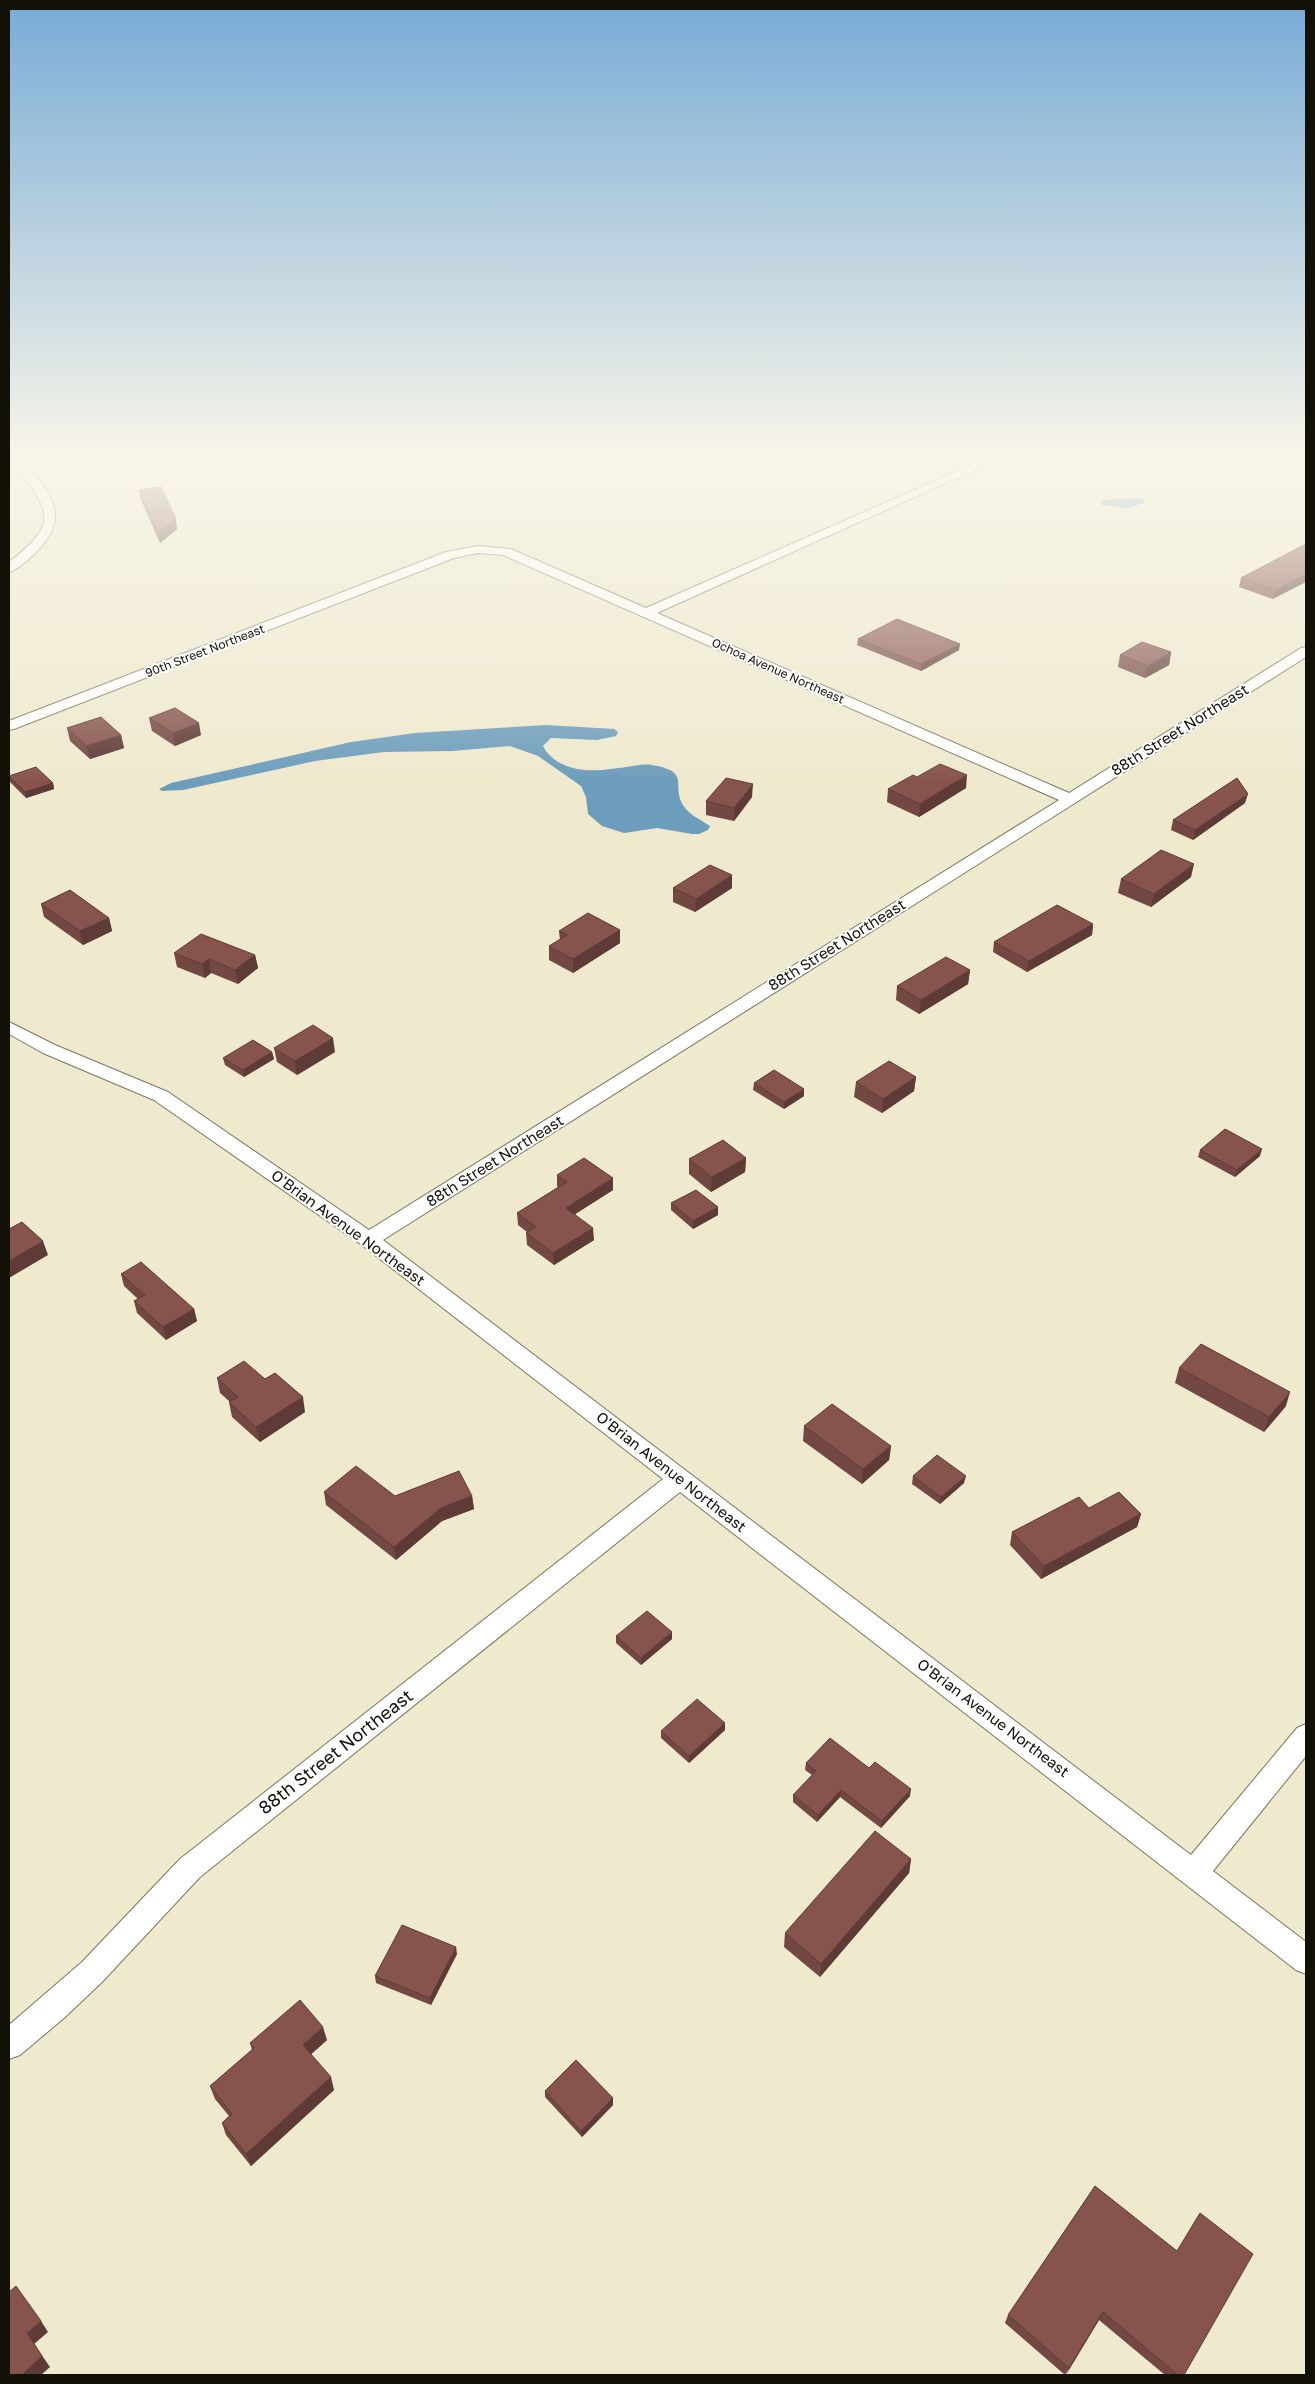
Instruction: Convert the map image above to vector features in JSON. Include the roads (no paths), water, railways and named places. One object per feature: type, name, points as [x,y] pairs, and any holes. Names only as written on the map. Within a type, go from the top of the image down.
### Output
[{"type":"street","name":"90th Street Northeast","points":[[9,726],[431,562]]},
{"type":"street","name":"Ochoa Avenue Northeast","points":[[530,562],[1070,799]]},
{"type":"street","points":[[646,613],[760,562]]},
{"type":"street","name":"88th Street Northeast","points":[[369,1240],[1306,651]]},
{"type":"street","name":"O'Brian Avenue Northeast","points":[[9,1027],[49,1049],[161,1096],[369,1240],[1306,1960]]},
{"type":"street","name":"88th Street Northeast","points":[[9,2044],[53,2008],[92,1972],[190,1868],[680,1479]]},
{"type":"street","points":[[1194,1873],[1306,1736]]},
{"type":"water","points":[[546,725],[614,729],[618,732],[616,736],[597,740],[551,738],[543,746],[556,761],[579,769],[597,770],[652,765],[672,771],[678,780],[680,798],[683,805],[691,814],[710,826],[708,830],[699,834],[692,834],[657,828],[624,833],[602,826],[588,814],[586,797],[581,786],[538,756],[510,746],[452,751],[384,752],[315,761],[183,790],[162,791],[159,789],[171,783],[351,742],[415,733]]}]
